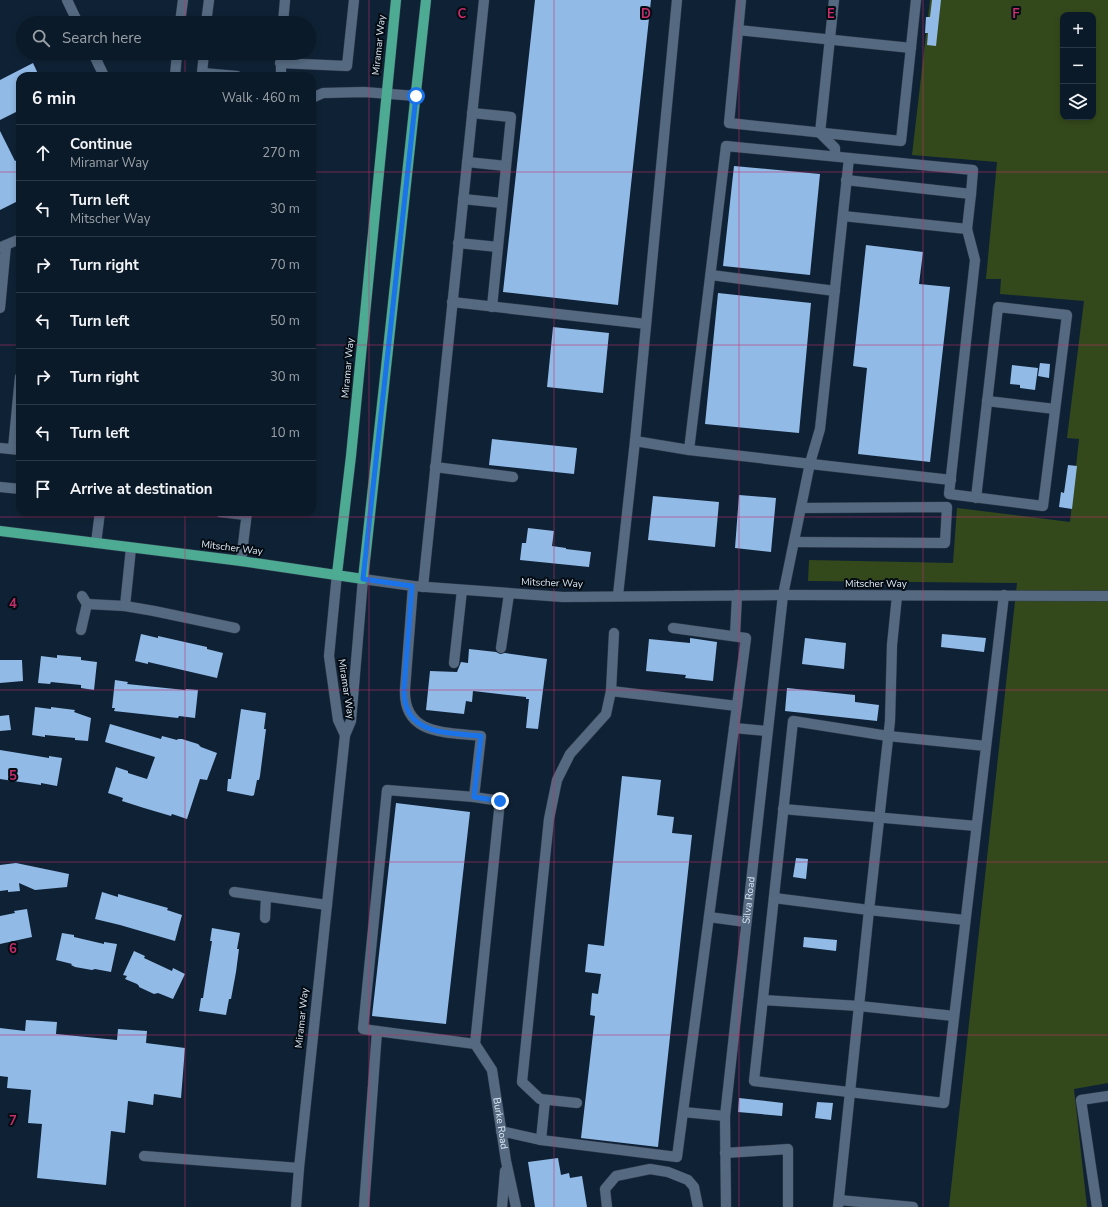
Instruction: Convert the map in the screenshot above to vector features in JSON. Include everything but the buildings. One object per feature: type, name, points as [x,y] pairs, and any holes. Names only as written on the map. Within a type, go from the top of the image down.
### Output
[{"type":"main road","name":"Miramar Way","points":[[337,574],[351,456],[396,0]]},
{"type":"main road","name":"Miramar Way","points":[[363,579],[426,0]]},
{"type":"main road","name":"Mitscher Way","points":[[0,531],[241,561],[363,579]]},
{"type":"street","points":[[67,0],[75,16]]},
{"type":"street","points":[[181,16],[182,0]]},
{"type":"street","points":[[207,16],[208,0]]},
{"type":"street","points":[[284,16],[285,0]]},
{"type":"street","points":[[297,60],[347,66],[354,0]]},
{"type":"street","points":[[474,797],[481,736],[430,730],[420,726],[412,719],[407,710],[404,700],[404,689],[435,467],[484,0]]},
{"type":"street","points":[[618,595],[635,441],[677,0]]},
{"type":"street","points":[[741,0],[728,123],[901,141],[916,0]]},
{"type":"street","points":[[820,133],[834,0]]},
{"type":"street","points":[[738,30],[911,48]]},
{"type":"street","points":[[96,60],[102,72]]},
{"type":"street","points":[[175,72],[176,60]]},
{"type":"street","points":[[202,72],[203,60]]},
{"type":"street","points":[[280,60],[281,72]]},
{"type":"street","points":[[316,96],[323,93],[386,93],[416,96]]},
{"type":"street","points":[[472,113],[511,117],[492,307]]},
{"type":"street","points":[[820,133],[835,148],[835,156]]},
{"type":"street","points":[[689,450],[726,146],[974,170],[967,230],[975,260],[947,507],[945,543],[794,542]]},
{"type":"street","name":"Silva Road","points":[[726,1207],[725,1116],[782,595],[810,463],[820,429],[849,158]]},
{"type":"street","points":[[467,162],[506,166]]},
{"type":"street","points":[[846,180],[971,194]]},
{"type":"street","points":[[463,199],[502,203]]},
{"type":"street","points":[[843,216],[967,230]]},
{"type":"street","points":[[0,308],[3,246],[16,241]]},
{"type":"street","points":[[458,243],[498,247]]},
{"type":"street","points":[[711,275],[835,291]]},
{"type":"street","points":[[452,302],[646,324]]},
{"type":"street","points":[[949,494],[976,498],[1043,506],[1067,315],[998,307],[976,498]]},
{"type":"street","points":[[987,401],[1055,409]]},
{"type":"street","points":[[635,441],[689,450],[950,480]]},
{"type":"street","points":[[0,448],[16,449]]},
{"type":"street","points":[[435,467],[513,477]]},
{"type":"street","points":[[0,487],[16,489]]},
{"type":"street","points":[[801,508],[947,507]]},
{"type":"street","points":[[96,543],[99,516]]},
{"type":"street","points":[[241,561],[247,516]]},
{"type":"street","points":[[125,606],[131,548]]},
{"type":"street","name":"Miramar Way","points":[[337,574],[329,656],[338,720],[345,736]]},
{"type":"street","name":"Miramar Way","points":[[296,1207],[326,905],[345,736],[350,721],[363,579]]},
{"type":"street","name":"Mitscher Way","points":[[363,579],[418,587],[562,597],[618,595],[1108,596]]},
{"type":"street","points":[[454,663],[462,590]]},
{"type":"street","points":[[501,648],[509,594]]},
{"type":"street","points":[[735,636],[737,595]]},
{"type":"street","points":[[986,746],[888,736],[793,722],[754,1081],[944,1103],[1004,595]]},
{"type":"street","points":[[897,596],[892,645],[890,721],[839,1203],[913,1207]]},
{"type":"street","points":[[81,630],[84,600],[125,606],[235,628]]},
{"type":"street","points":[[501,1131],[541,1140],[677,1157],[746,638],[673,628]]},
{"type":"street","points":[[577,1103],[540,1099],[522,1082],[549,819],[557,780],[570,754],[606,714],[611,691],[614,633]]},
{"type":"street","points":[[611,691],[737,706]]},
{"type":"street","points":[[734,728],[767,731]]},
{"type":"street","points":[[388,790],[474,797],[500,801],[475,1044],[377,1031],[363,1029],[388,790]]},
{"type":"street","points":[[783,809],[976,826]]},
{"type":"street","points":[[234,892],[326,905]]},
{"type":"street","points":[[265,918],[266,897]]},
{"type":"street","points":[[774,898],[965,920]]},
{"type":"street","points":[[709,917],[746,922]]},
{"type":"street","points":[[763,1000],[859,1006],[954,1016]]},
{"type":"street","points":[[364,1207],[377,1031]]},
{"type":"street","name":"Burke Road","points":[[475,1044],[492,1070],[506,1161],[516,1207]]},
{"type":"street","points":[[1097,1207],[1081,1100],[1108,1096]]},
{"type":"street","points":[[541,1140],[546,1100]]},
{"type":"street","points":[[683,1112],[725,1116]]},
{"type":"street","points":[[725,1154],[788,1149],[788,1207]]},
{"type":"street","points":[[144,1156],[299,1168]]},
{"type":"street","points":[[502,1207],[506,1161]]},
{"type":"street","points":[[607,1207],[605,1189],[616,1176],[650,1169],[668,1172],[688,1180],[694,1187],[698,1207]]},
{"type":"green space","points":[[930,0],[1108,0],[1108,1083],[1074,1089],[1087,1207],[949,1207],[1017,583],[808,581],[809,560],[953,563],[957,508],[1070,522],[1079,439],[1067,438],[1084,301],[1000,294],[1001,279],[986,279],[997,162],[912,155]]},
{"type":"route","points":[[416,96],[363,579],[412,586],[404,689],[404,700],[407,710],[412,719],[420,726],[430,730],[481,736],[474,797],[500,801]]}]
